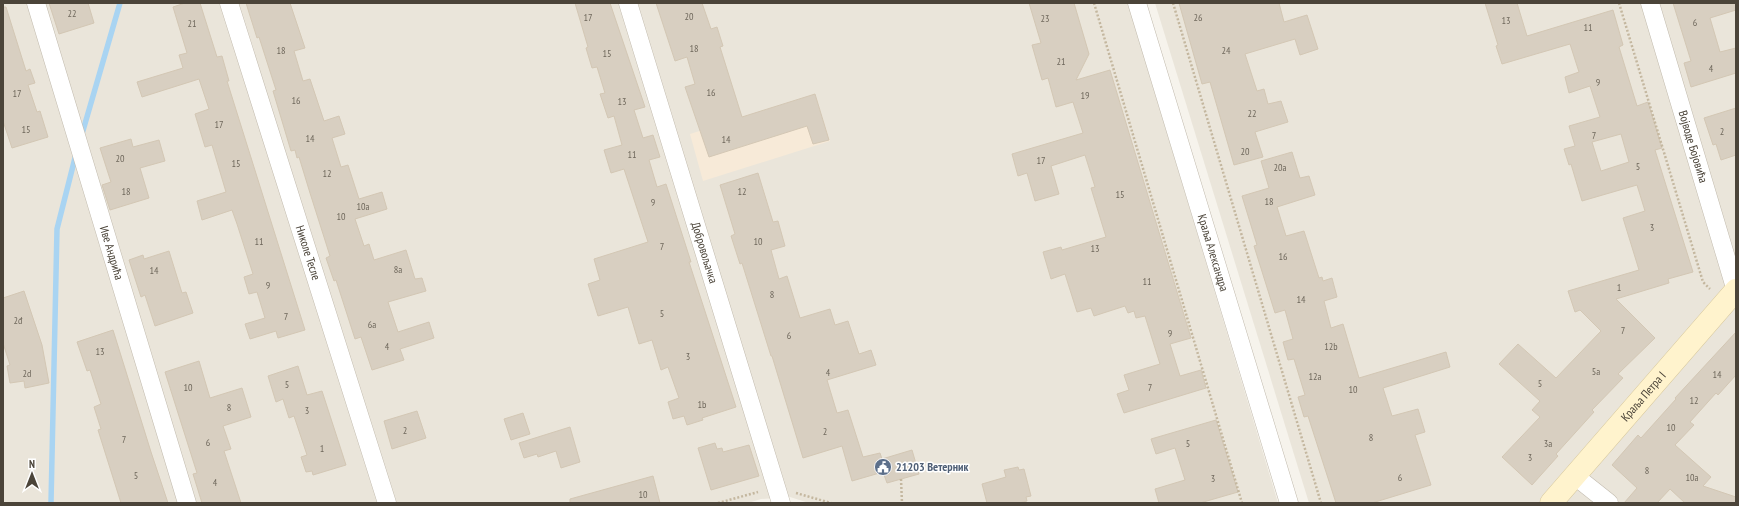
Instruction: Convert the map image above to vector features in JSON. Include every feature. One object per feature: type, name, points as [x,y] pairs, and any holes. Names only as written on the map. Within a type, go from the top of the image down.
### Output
[{"type":"street","name":"Иве Андрића","points":[[36,3],[187,503]]},
{"type":"street","name":"Николе Тесле","points":[[229,3],[387,503]]},
{"type":"street","name":"Добровољачка","points":[[628,3],[781,503]]},
{"type":"street","name":"Краља Александра","points":[[1137,3],[1289,503]]},
{"type":"street","name":"Војводе Бојовића","points":[[1650,3],[1733,294]]},
{"type":"street","name":"Краља Петра I","points":[[1551,503],[1733,294]]},
{"type":"street","points":[[1575,476],[1609,503]]},
{"type":"path","points":[[1094,3],[1242,503]]},
{"type":"path","points":[[1173,3],[1321,503]]},
{"type":"path","points":[[1619,3],[1703,282],[1733,294]]},
{"type":"path","points":[[901,479],[902,503]]},
{"type":"shaded area","points":[[3,3],[1128,3],[1278,503],[809,503],[790,497],[761,499],[748,503],[3,503]]},
{"type":"shaded area","points":[[1155,3],[1736,3],[1736,276],[1540,503],[1309,503]]},
{"type":"shaded area","points":[[815,94],[830,141],[703,181],[690,134]]},
{"type":"shaded area","points":[[1736,302],[1736,503],[1563,503]]},
{"type":"building","points":[[49,3],[88,3],[94,23],[59,34]]},
{"type":"building","points":[[185,3],[200,3],[217,57],[222,56],[229,81],[227,81],[305,330],[278,338],[276,331],[250,339],[245,324],[265,318],[257,292],[249,294],[244,277],[253,274],[232,210],[202,220],[197,201],[226,192],[212,145],[205,147],[195,114],[209,109],[199,79],[142,97],[137,82],[183,68],[179,55],[187,53],[173,7]]},
{"type":"building","points":[[246,3],[290,3],[305,48],[294,51],[303,81],[310,79],[324,121],[339,116],[345,134],[332,138],[341,167],[348,165],[359,199],[382,192],[387,209],[355,219],[364,246],[369,244],[374,260],[406,250],[415,279],[422,278],[426,291],[388,302],[398,332],[429,322],[434,338],[400,349],[404,360],[372,370],[361,337],[355,339],[336,280],[334,281],[326,258],[330,256],[299,157],[297,158],[295,150],[291,151],[273,91],[276,90],[259,37],[257,38]]},
{"type":"building","points":[[575,3],[610,3],[645,107],[634,110],[643,138],[653,135],[660,157],[649,160],[657,187],[666,184],[691,262],[689,262],[736,407],[702,418],[703,420],[687,425],[684,416],[673,419],[668,402],[679,398],[668,367],[661,370],[652,340],[639,344],[628,307],[598,316],[588,284],[600,280],[594,259],[648,242],[624,169],[611,173],[604,150],[622,145],[614,116],[608,118],[600,94],[605,93],[597,67],[592,68],[586,48],[588,47]]},
{"type":"building","points":[[656,3],[702,3],[711,29],[717,27],[723,46],[720,47],[742,117],[815,94],[829,140],[813,144],[807,126],[709,157],[685,87],[695,84],[687,57],[675,61]]},
{"type":"building","points":[[1029,3],[1074,3],[1089,54],[1076,80],[1110,70],[1191,338],[1170,344],[1180,376],[1201,370],[1206,388],[1124,413],[1117,394],[1129,390],[1124,375],[1160,364],[1145,316],[1136,318],[1134,311],[1128,313],[1125,306],[1094,316],[1091,308],[1077,312],[1065,274],[1051,279],[1043,252],[1061,247],[1062,250],[1106,237],[1091,188],[1095,187],[1085,155],[1051,166],[1059,194],[1035,201],[1027,173],[1018,176],[1012,154],[1083,133],[1073,102],[1056,107],[1048,78],[1042,80],[1032,45],[1041,43]]},
{"type":"building","points":[[1179,3],[1279,3],[1284,22],[1307,15],[1318,49],[1300,55],[1295,39],[1245,54],[1257,91],[1264,89],[1268,104],[1281,101],[1288,122],[1255,132],[1263,157],[1234,165],[1210,82],[1202,84]]},
{"type":"building","points":[[1485,3],[1517,3],[1527,36],[1613,10],[1623,45],[1619,47],[1637,106],[1648,102],[1662,148],[1655,150],[1693,272],[1668,279],[1669,283],[1616,299],[1655,338],[1618,374],[1623,378],[1592,410],[1594,412],[1556,454],[1558,456],[1532,485],[1502,457],[1540,417],[1532,410],[1540,401],[1499,364],[1518,344],[1556,378],[1601,331],[1580,310],[1575,312],[1568,291],[1639,270],[1623,218],[1645,211],[1637,185],[1582,201],[1571,164],[1569,165],[1564,149],[1575,146],[1569,126],[1600,117],[1590,86],[1569,93],[1565,77],[1579,72],[1570,44],[1502,64],[1496,46],[1498,45]],"holes":[[[1621,134],[1629,162],[1601,171],[1592,142]]]},
{"type":"building","points":[[1673,3],[1736,3],[1736,10],[1710,18],[1720,52],[1736,48],[1736,73],[1691,87],[1684,63],[1691,61]]},
{"type":"building","points":[[3,7],[6,7],[26,71],[30,69],[35,83],[28,85],[37,112],[40,111],[48,137],[12,148],[3,121]]},
{"type":"building","points":[[1736,108],[1736,155],[1721,160],[1716,144],[1713,145],[1704,118]]},
{"type":"building","points":[[131,139],[133,147],[159,140],[165,161],[140,168],[149,198],[110,210],[102,185],[111,182],[100,148]]},
{"type":"building","points":[[1292,152],[1300,178],[1309,176],[1315,195],[1277,207],[1286,236],[1304,231],[1319,278],[1322,277],[1323,281],[1332,278],[1337,297],[1324,301],[1331,328],[1343,324],[1359,378],[1446,352],[1450,367],[1383,388],[1392,416],[1418,409],[1425,432],[1415,435],[1431,485],[1372,503],[1336,503],[1308,416],[1304,417],[1298,397],[1305,395],[1294,359],[1288,360],[1283,342],[1293,339],[1285,310],[1275,313],[1254,246],[1257,245],[1242,196],[1269,188],[1261,161]]},
{"type":"building","points":[[758,173],[773,222],[778,221],[785,246],[771,250],[779,279],[787,276],[800,318],[830,309],[835,325],[848,321],[859,354],[871,350],[876,365],[827,380],[837,413],[848,410],[863,457],[880,453],[882,459],[912,450],[919,474],[887,483],[883,472],[852,481],[842,446],[803,458],[742,263],[740,264],[731,236],[735,234],[720,185]]},
{"type":"building","points":[[169,251],[182,293],[186,292],[193,313],[155,326],[145,295],[141,297],[129,260],[143,255],[144,259]]},
{"type":"building","points":[[24,291],[42,345],[49,383],[25,388],[24,381],[10,383],[7,366],[10,365],[3,343],[3,298]]},
{"type":"building","points":[[113,330],[168,503],[121,503],[98,430],[101,429],[94,407],[101,404],[90,370],[87,371],[77,342]]},
{"type":"building","points":[[1736,332],[1736,375],[1718,395],[1716,393],[1690,422],[1694,425],[1675,445],[1711,477],[1703,486],[1736,497],[1736,503],[1685,503],[1670,489],[1657,503],[1624,503],[1637,488],[1612,465],[1638,435],[1641,438],[1676,399],[1675,398]]},
{"type":"building","points":[[199,361],[210,398],[242,388],[251,417],[223,426],[231,449],[224,451],[241,503],[202,503],[193,474],[197,473],[165,372]]},
{"type":"building","points":[[298,366],[307,395],[322,391],[346,465],[313,475],[312,471],[306,472],[301,457],[307,455],[294,416],[289,418],[283,399],[276,402],[268,376]]},
{"type":"building","points":[[417,411],[426,438],[392,449],[384,421]]},
{"type":"building","points":[[523,413],[530,434],[511,440],[504,419]]},
{"type":"building","points":[[1216,420],[1238,492],[1200,503],[1159,503],[1155,489],[1185,480],[1175,448],[1156,454],[1151,439]]},
{"type":"building","points":[[570,427],[580,462],[561,468],[556,451],[538,457],[537,454],[524,458],[519,443]]},
{"type":"building","points":[[715,443],[717,449],[722,448],[723,452],[749,445],[759,476],[711,490],[698,448]]},
{"type":"building","points":[[1018,467],[1019,470],[1024,469],[1031,496],[1026,497],[1027,501],[1019,503],[987,503],[982,484],[1006,477],[1004,470]]},
{"type":"building","points":[[653,476],[660,503],[570,503],[570,499]]},
{"type":"waterway","points":[[82,134],[120,3]]},
{"type":"waterway","points":[[51,503],[57,229],[76,154]]},
{"type":"place","name":"21203 Ветерник","points":[[883,467]]}]
